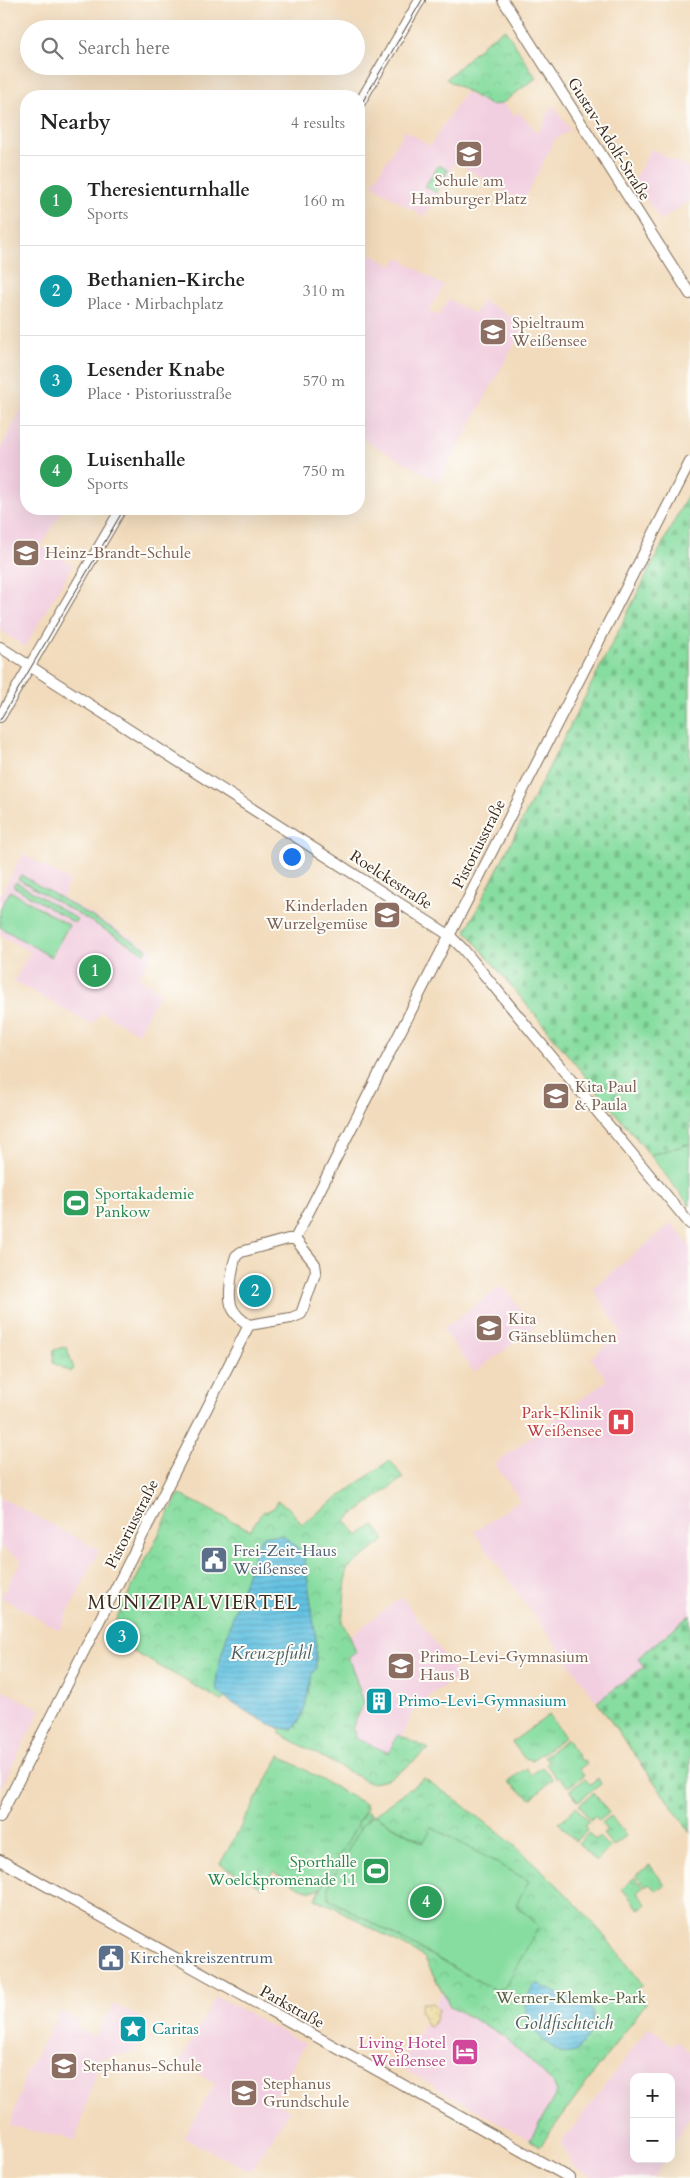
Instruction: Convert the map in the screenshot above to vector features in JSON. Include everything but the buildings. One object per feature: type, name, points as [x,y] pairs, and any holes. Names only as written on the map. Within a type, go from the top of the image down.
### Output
[{"type":"street","points":[[365,94],[420,0]]},
{"type":"street","name":"Gustav-Adolf-Straße","points":[[503,0],[690,294]]},
{"type":"street","name":"Pistoriusstraße","points":[[295,1239],[690,462]]},
{"type":"street","points":[[0,718],[118,515]]},
{"type":"street","name":"Roelckestraße","points":[[0,647],[449,935],[537,1037],[690,1224]]},
{"type":"street","points":[[295,1239],[315,1264],[316,1270],[300,1314],[291,1318],[250,1325],[241,1320],[232,1308],[229,1300],[236,1256],[241,1252],[280,1241],[295,1239]]},
{"type":"street","name":"Pistoriusstraße","points":[[0,1817],[250,1325]]},
{"type":"street","name":"Parkstraße","points":[[0,1860],[570,2178]]},
{"type":"shaded area","name":"Schule am Hamburger Platz","points":[[465,92],[490,105],[502,103],[515,116],[519,112],[538,133],[553,104],[570,130],[555,139],[524,200],[506,193],[456,162],[424,217],[372,185],[405,130],[430,146]]},
{"type":"shaded area","points":[[651,149],[690,169],[690,201],[660,220],[634,180]]},
{"type":"shaded area","points":[[372,254],[392,266],[398,257],[444,286],[429,310],[438,316],[449,299],[474,314],[483,300],[525,325],[439,482],[365,440],[365,266]]},
{"type":"shaded area","name":"Heinz-Brandt-Schule","points":[[20,412],[20,515],[59,515],[41,546],[73,565],[25,647],[0,630],[0,450]]},
{"type":"shaded area","points":[[23,854],[70,881],[62,897],[154,950],[139,978],[161,991],[138,1033],[101,1012],[91,1025],[14,981],[30,952],[0,935],[0,895]]},
{"type":"shaded area","name":"Park-Klinik Weißensee","points":[[672,1223],[690,1246],[690,1615],[638,1658],[644,1667],[597,1702],[474,1532],[520,1500],[495,1464],[607,1380],[591,1358],[621,1333],[593,1288]]},
{"type":"shaded area","name":"Kita Gänseblümchen","points":[[502,1285],[535,1328],[474,1372],[443,1329]]},
{"type":"shaded area","points":[[0,1497],[99,1550],[78,1593],[79,1596],[77,1595],[59,1630],[1,1597],[22,1560],[0,1547]]},
{"type":"shaded area","name":"Primo-Levi-Gymnasium Haus B","points":[[402,1597],[459,1676],[415,1707],[402,1737],[398,1735],[390,1754],[354,1737],[347,1656],[356,1652],[350,1636]]},
{"type":"shaded area","points":[[0,1689],[41,1710],[0,1789]]},
{"type":"shaded area","name":"Living Hotel Weißensee","points":[[442,1991],[450,2006],[504,2036],[557,2087],[557,2092],[530,2140],[400,2067]]},
{"type":"shaded area","name":"Stephanus Grundschule","points":[[216,1996],[305,2044],[273,2102],[290,2110],[251,2171],[183,2138],[215,2084],[180,2061]]},
{"type":"shaded area","name":"Stephanus-Schule","points":[[114,2004],[151,2023],[136,2052],[100,2059],[76,2140],[10,2126],[26,2073],[61,2011],[79,2021],[76,2028],[94,2037]]},
{"type":"shaded area","points":[[649,2027],[672,2045],[677,2040],[690,2052],[690,2116],[675,2141],[675,2073],[630,2073],[630,2163],[663,2163],[654,2178],[595,2178],[574,2167],[561,2143]]},
{"type":"green space","points":[[505,29],[536,78],[501,104],[490,105],[446,79],[488,40]]},
{"type":"green space","points":[[439,165],[448,170],[436,193],[425,186]]},
{"type":"green space","points":[[690,490],[690,1144],[650,1155],[466,931]]},
{"type":"green space","points":[[21,875],[147,949],[145,953],[18,879]]},
{"type":"green space","points":[[16,882],[77,919],[75,923],[13,886]]},
{"type":"green space","points":[[10,891],[69,925],[51,957],[0,927],[0,909]]},
{"type":"green space","points":[[690,1144],[690,1206],[650,1155]]},
{"type":"green space","points":[[67,1348],[74,1369],[70,1372],[53,1363],[54,1350]]},
{"type":"green space","points":[[390,1460],[403,1478],[346,1520],[358,1536],[374,1525],[385,1540],[347,1569],[342,1623],[350,1636],[356,1653],[348,1656],[364,1703],[352,1728],[356,1733],[355,1738],[389,1753],[398,1735],[429,1749],[393,1776],[385,1780],[369,1783],[279,1733],[281,1729],[225,1698],[222,1701],[107,1637],[179,1494],[250,1530],[263,1511],[266,1512],[275,1507],[277,1501],[288,1507],[302,1524]]},
{"type":"green space","points":[[690,1615],[690,1832],[597,1702],[644,1667],[638,1658]]},
{"type":"green space","points":[[549,1715],[565,1737],[532,1760],[524,1758],[512,1742]]},
{"type":"green space","points":[[567,1739],[581,1761],[585,1760],[587,1763],[579,1769],[584,1776],[568,1787],[560,1777],[557,1779],[546,1764],[549,1762],[544,1756]]},
{"type":"green space","points":[[280,1756],[365,1804],[366,1808],[325,1884],[319,1889],[313,1890],[299,1887],[273,1871],[262,1888],[220,1864]]},
{"type":"green space","points":[[542,1767],[553,1779],[531,1799],[509,1782],[526,1768],[531,1775]]},
{"type":"green space","name":"Werner-Klemke-Park","points":[[424,1778],[496,1831],[551,1879],[593,1922],[643,1985],[635,1991],[646,2003],[540,2146],[530,2140],[557,2092],[554,2084],[504,2036],[450,2006],[424,1957],[332,1906],[315,1899],[365,1811],[373,1815],[368,1818],[329,1897],[331,1900],[495,1990],[522,1954],[539,1926],[432,1827],[424,1843],[374,1815]]},
{"type":"green space","points":[[598,1778],[601,1784],[578,1801],[570,1790],[585,1779],[590,1784]]},
{"type":"green space","points":[[594,1793],[609,1813],[599,1821],[595,1816],[590,1820],[579,1805]]},
{"type":"green space","points":[[576,1807],[589,1822],[584,1826],[587,1831],[575,1841],[559,1823]]},
{"type":"green space","points":[[374,1815],[423,1843],[432,1827],[529,1881],[516,1905],[539,1926],[505,1987],[495,1990],[331,1900],[328,1894],[328,1887],[362,1825]]},
{"type":"green space","points":[[611,1816],[626,1836],[613,1846],[603,1834],[607,1831],[601,1823]]},
{"type":"green space","points":[[589,1833],[595,1840],[599,1837],[610,1848],[596,1862],[578,1843]]},
{"type":"green space","points":[[650,1865],[665,1885],[656,1891],[649,1883],[645,1886],[636,1875]]},
{"type":"green space","points":[[635,1877],[643,1887],[637,1893],[646,1904],[639,1909],[622,1889]]},
{"type":"sand","points":[[422,2003],[432,2003],[438,2010],[434,2023],[429,2026],[424,2022],[424,2016],[420,2011]]},
{"type":"water","name":"Kreuzpfuhl","points":[[266,1535],[284,1536],[304,1554],[316,1639],[316,1668],[312,1674],[302,1714],[299,1721],[290,1730],[270,1724],[253,1715],[226,1699],[217,1690],[216,1681],[224,1645],[254,1553],[261,1538]]},
{"type":"water","name":"Goldfischteich","points":[[537,1983],[558,1994],[586,2003],[593,2012],[592,2031],[576,2052],[563,2054],[555,2050],[527,2025],[526,2002],[530,1992]]},
{"type":"tram line","points":[[365,98],[422,0]]},
{"type":"tram line","points":[[0,720],[120,515]]},
{"type":"place","name":"Schule am Hamburger Platz","points":[[469,154]]},
{"type":"place","name":"Spieltraum Weißensee","points":[[493,332]]},
{"type":"place","name":"Heinz-Brandt-Schule","points":[[26,553]]},
{"type":"place","name":"Kinderladen Wurzelgemüse","points":[[387,915]]},
{"type":"place","name":"Theresienturnhalle","points":[[95,971]]},
{"type":"place","name":"Kita Paul & Paula","points":[[556,1096]]},
{"type":"place","name":"Sportakademie Pankow","points":[[76,1203]]},
{"type":"place","name":"Bethanien-Kirche","points":[[255,1291]]},
{"type":"place","name":"Kita Gänseblümchen","points":[[489,1328]]},
{"type":"place","name":"Park-Klinik Weißensee","points":[[621,1422]]},
{"type":"place","name":"Frei-Zeit-Haus Weißensee","points":[[214,1560]]},
{"type":"place","name":"Lesender Knabe","points":[[122,1637]]},
{"type":"place","name":"Primo-Levi-Gymnasium Haus B","points":[[401,1666]]},
{"type":"place","name":"Primo-Levi-Gymnasium","points":[[379,1701]]},
{"type":"place","name":"Sporthalle Woelckpromenade 11","points":[[376,1871]]},
{"type":"place","name":"Luisenhalle","points":[[426,1902]]},
{"type":"place","name":"Kirchenkreiszentrum","points":[[111,1958]]},
{"type":"place","name":"Caritas","points":[[133,2029]]},
{"type":"place","name":"Living Hotel Weißensee","points":[[465,2052]]},
{"type":"place","name":"Stephanus-Schule","points":[[64,2066]]},
{"type":"place","name":"Stephanus Grundschule","points":[[244,2093]]},
{"type":"district","name":"MUNIZIPALVIERTEL","points":[[193,1603]]}]
